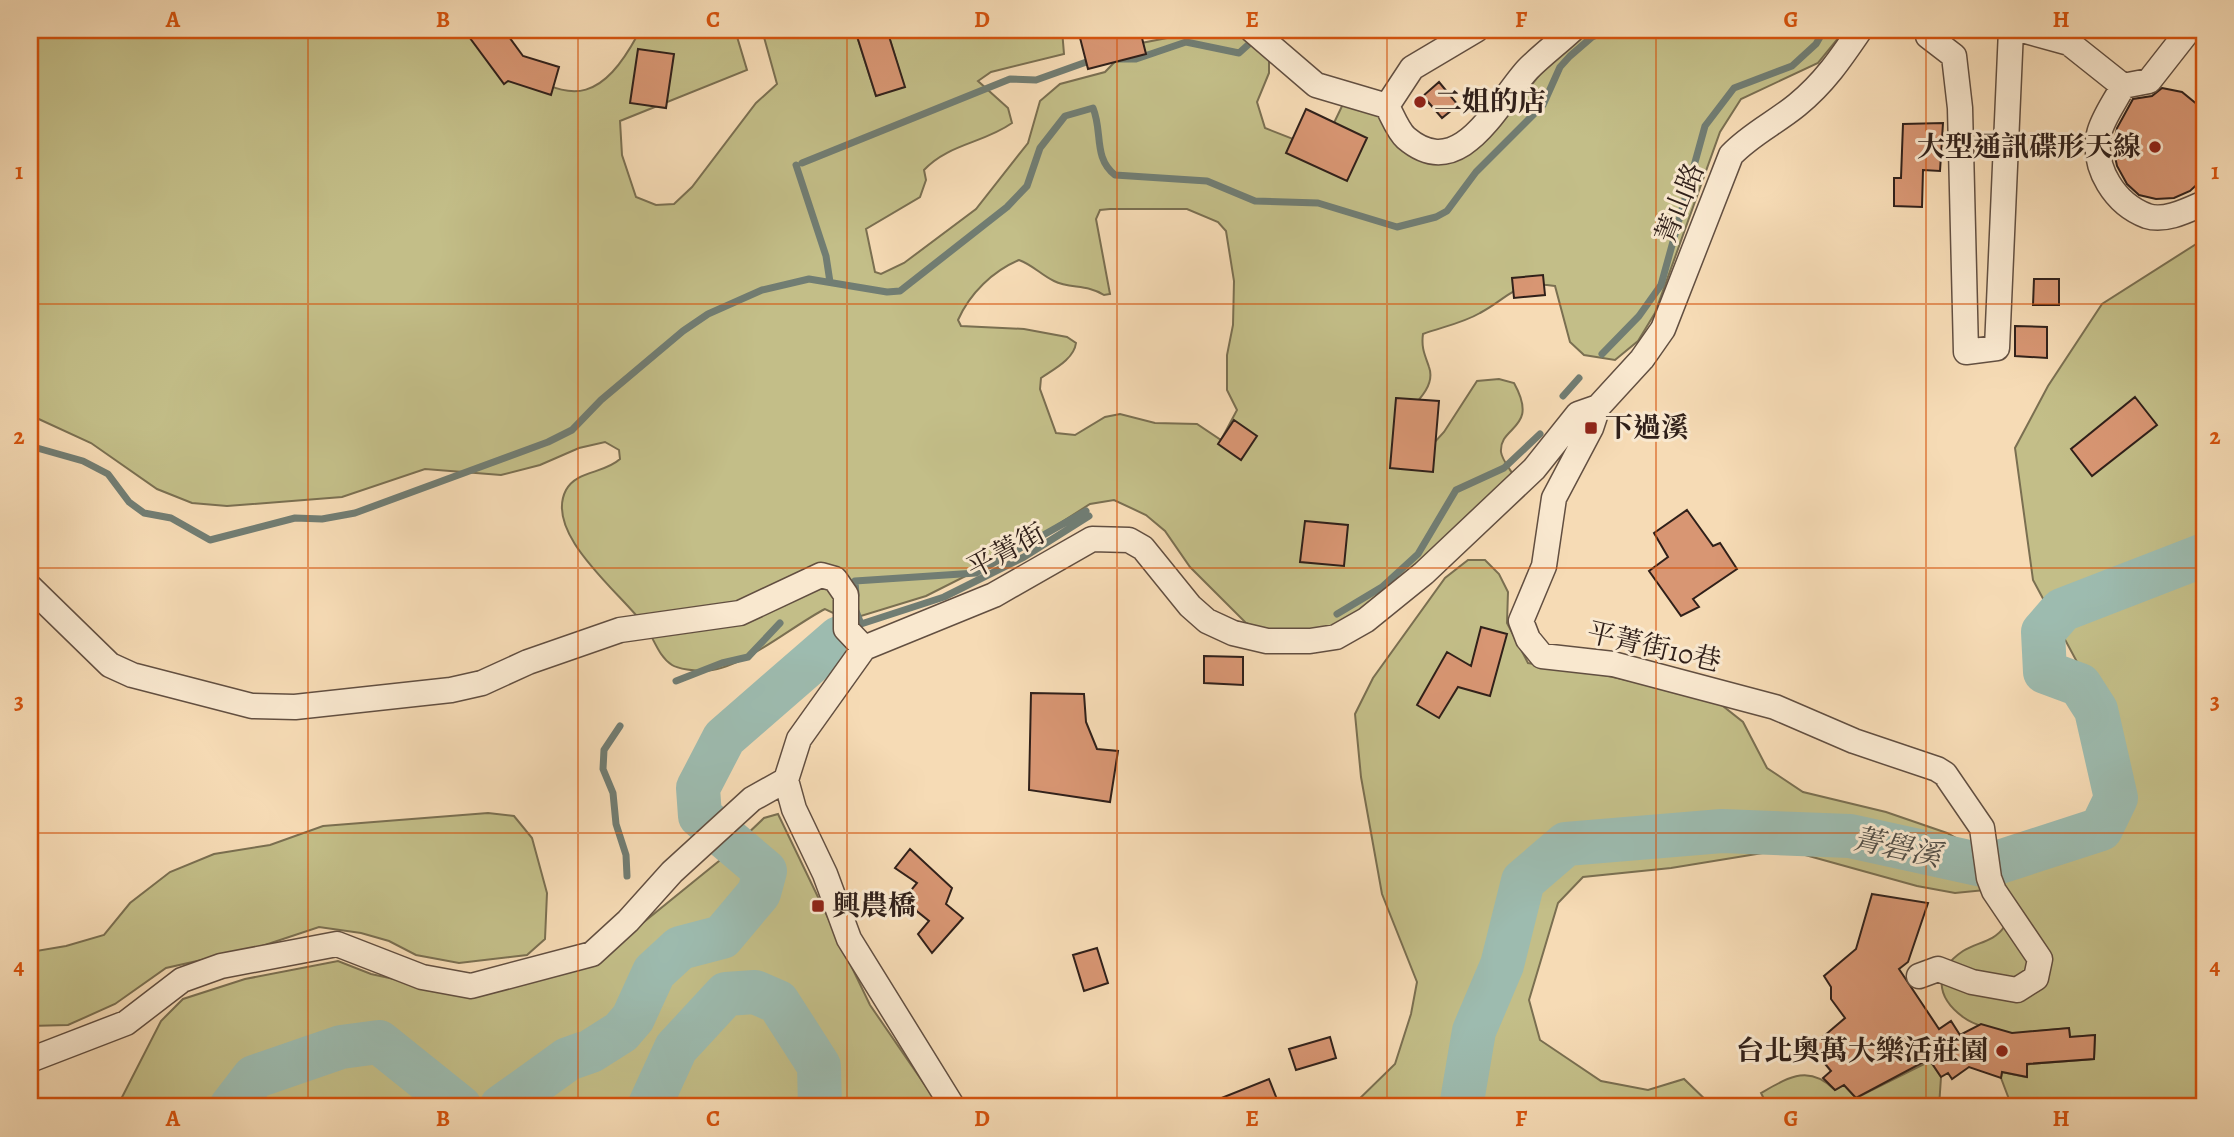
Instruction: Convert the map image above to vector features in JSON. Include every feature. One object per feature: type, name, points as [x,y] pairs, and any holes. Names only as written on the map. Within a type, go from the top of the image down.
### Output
[{"type":"street","points":[[1252,30],[1316,85],[1387,106],[1406,137],[1433,151],[1453,150],[1474,138],[1528,69],[1573,30]]},
{"type":"street","points":[[1387,106],[1412,68],[1476,30]]},
{"type":"street","name":"菁山路","points":[[1588,411],[1642,359],[1662,329],[1731,155],[1750,135],[1796,106],[1833,72],[1860,30]]},
{"type":"street","points":[[1927,30],[1928,36],[1954,56],[1960,108],[1966,352],[1997,348],[2011,30]]},
{"type":"street","points":[[2022,30],[2069,43],[2123,86],[2149,81],[2189,30]]},
{"type":"street","points":[[2123,86],[2099,134],[2099,170],[2120,198],[2149,217],[2179,215],[2204,203]]},
{"type":"street","name":"平菁街","points":[[864,648],[994,595],[1092,539],[1129,540],[1143,548],[1190,606],[1207,621],[1233,633],[1267,641],[1336,637],[1366,620],[1424,573],[1534,469],[1588,411]]},
{"type":"street","name":"平菁街10巷","points":[[1588,411],[1591,428],[1554,498],[1544,566],[1521,621],[1528,639],[1542,656],[1613,664],[1775,707],[1854,741],[1937,769],[1951,780],[1982,828],[1989,878],[2040,959],[2036,978],[2017,990],[1972,982],[1938,970],[1919,976]]},
{"type":"street","points":[[30,587],[110,664],[132,675],[252,706],[295,707],[451,690],[482,684],[528,662],[620,630],[740,613],[821,575],[835,579],[846,595],[846,629],[864,648],[799,739],[786,779],[794,809],[825,874],[849,939],[953,1107]]},
{"type":"street","points":[[30,1060],[126,1023],[182,980],[221,966],[337,944],[422,977],[471,986],[592,954],[628,921],[672,872],[751,799],[786,779]]},
{"type":"shaded area","points":[[30,30],[476,30],[494,50],[536,80],[571,91],[586,90],[600,83],[612,72],[637,36],[634,30],[735,30],[747,70],[620,121],[622,155],[636,197],[656,205],[674,204],[692,187],[756,103],[777,84],[762,30],[855,30],[876,96],[904,86],[887,30],[1062,30],[1064,54],[991,72],[978,81],[1008,108],[1012,123],[934,161],[924,170],[926,180],[920,197],[866,229],[875,272],[881,274],[904,263],[976,209],[1028,143],[1040,101],[1060,84],[1105,72],[1131,45],[1193,33],[1247,38],[1269,60],[1269,73],[1257,102],[1265,128],[1321,150],[1344,102],[1381,112],[1455,160],[1475,148],[1493,132],[1555,58],[1573,42],[1594,30],[1845,30],[1818,63],[1741,99],[1720,132],[1655,313],[1638,341],[1615,360],[1584,355],[1570,342],[1555,286],[1522,287],[1473,316],[1423,334],[1430,381],[1424,394],[1404,416],[1423,455],[1444,432],[1477,381],[1499,379],[1514,383],[1523,410],[1521,418],[1502,443],[1504,461],[1514,476],[1425,567],[1330,630],[1269,633],[1246,623],[1190,567],[1165,531],[1146,515],[1114,500],[1090,504],[1021,548],[926,596],[848,620],[825,609],[750,656],[718,669],[687,670],[672,665],[663,657],[645,626],[588,562],[565,525],[562,507],[566,490],[571,484],[584,475],[614,464],[620,459],[619,450],[605,442],[579,448],[540,465],[501,475],[425,469],[342,497],[227,506],[192,503],[157,489],[91,443],[30,415]],"holes":[[[1187,209],[1218,222],[1226,231],[1234,281],[1233,325],[1227,355],[1227,390],[1237,410],[1221,440],[1197,424],[1155,423],[1120,414],[1105,417],[1075,435],[1056,433],[1040,389],[1041,378],[1067,359],[1076,343],[1067,337],[1024,329],[961,326],[958,320],[963,310],[983,284],[1000,270],[1019,260],[1049,279],[1091,289],[1104,295],[1110,294],[1096,219],[1100,210]]]},
{"type":"shaded area","points":[[2204,239],[2204,1107],[2012,1107],[2001,1078],[2002,1072],[2026,1077],[2027,1065],[2030,1064],[2094,1059],[2095,1035],[2070,1037],[2069,1028],[2028,1032],[2026,1037],[2002,1032],[1970,1021],[1947,1001],[1943,993],[1943,975],[1953,959],[1968,948],[1990,939],[2004,927],[1985,890],[1955,893],[1917,886],[1798,853],[1775,851],[1671,868],[1583,877],[1558,903],[1529,1000],[1540,1040],[1601,1081],[1648,1090],[1684,1079],[1713,1107],[1351,1107],[1395,1064],[1411,1014],[1417,982],[1382,894],[1361,777],[1355,714],[1373,678],[1445,578],[1468,560],[1485,560],[1499,574],[1508,592],[1507,623],[1528,663],[1590,672],[1714,699],[1743,722],[1767,768],[1803,792],[1886,812],[1947,833],[2000,863],[2077,849],[2105,839],[2120,816],[2121,791],[2113,729],[2033,580],[2015,448],[2048,386],[2102,304]]},
{"type":"shaded area","points":[[488,813],[514,816],[532,838],[547,893],[545,939],[527,955],[459,963],[416,955],[389,941],[361,933],[319,927],[259,947],[166,968],[115,1004],[68,1025],[30,1026],[30,952],[66,946],[104,935],[130,903],[170,872],[214,854],[270,845],[323,826]]},
{"type":"shaded area","points":[[778,814],[870,1005],[940,1107],[117,1107],[161,1021],[183,999],[245,979],[338,961],[371,974],[435,988],[613,947],[719,861],[764,818]]},
{"type":"shaded area","points":[[1930,1061],[1941,1077],[1939,1107],[1768,1107],[1761,1093],[1790,1078],[1808,1075],[1826,1082],[1835,1090],[1844,1085],[1856,1098]]},
{"type":"building","points":[[464,30],[504,30],[523,56],[559,67],[551,95],[508,81],[504,84]]},
{"type":"building","points":[[855,30],[887,30],[905,87],[876,96]]},
{"type":"building","points":[[1078,30],[1140,30],[1146,54],[1088,69]]},
{"type":"building","points":[[638,49],[674,54],[666,108],[630,103]]},
{"type":"building","points":[[1439,82],[1458,105],[1442,118],[1423,96]]},
{"type":"building","name":"大型通訊碟形天線","points":[[2162,88],[2182,92],[2204,110],[2204,178],[2190,191],[2174,198],[2156,199],[2139,195],[2127,184],[2117,166],[2113,147],[2117,128],[2133,99],[2152,96]]},
{"type":"building","points":[[1306,109],[1367,138],[1347,181],[1286,153]]},
{"type":"building","points":[[1943,123],[1940,171],[1923,170],[1922,207],[1894,206],[1894,178],[1901,178],[1903,124]]},
{"type":"building","points":[[1543,275],[1545,295],[1514,298],[1512,278]]},
{"type":"building","points":[[2034,279],[2059,279],[2059,305],[2033,305]]},
{"type":"building","points":[[2015,326],[2047,327],[2047,358],[2015,356]]},
{"type":"building","points":[[2135,397],[2157,425],[2092,476],[2071,449]]},
{"type":"building","points":[[1396,398],[1439,401],[1433,472],[1390,468]]},
{"type":"building","points":[[1234,420],[1257,436],[1241,460],[1218,444]]},
{"type":"building","points":[[1687,510],[1713,546],[1720,543],[1737,569],[1693,599],[1699,607],[1681,616],[1649,571],[1668,557],[1654,533]]},
{"type":"building","points":[[1305,521],[1348,525],[1344,566],[1300,562]]},
{"type":"building","points":[[1481,627],[1507,634],[1490,696],[1458,687],[1439,718],[1417,705],[1447,652],[1471,666]]},
{"type":"building","points":[[1204,656],[1243,657],[1243,685],[1204,683]]},
{"type":"building","points":[[1031,693],[1084,694],[1086,722],[1097,749],[1118,751],[1110,802],[1029,790]]},
{"type":"building","points":[[910,849],[952,888],[946,904],[963,918],[932,953],[918,934],[929,921],[903,900],[917,883],[895,868]]},
{"type":"building","points":[[1872,894],[1928,903],[1908,962],[1899,969],[1939,1029],[1951,1021],[1960,1035],[1981,1024],[2012,1033],[2069,1028],[2070,1037],[2095,1035],[2094,1059],[2027,1064],[2027,1077],[2002,1072],[2001,1078],[1969,1067],[1952,1079],[1948,1073],[1941,1077],[1929,1059],[1856,1098],[1844,1085],[1835,1090],[1823,1078],[1831,1071],[1811,1047],[1845,1018],[1831,999],[1831,987],[1824,976],[1856,949]]},
{"type":"building","points":[[1097,948],[1108,983],[1084,991],[1073,955]]},
{"type":"building","points":[[1330,1037],[1336,1058],[1296,1070],[1289,1049]]},
{"type":"building","points":[[1269,1079],[1278,1102],[1264,1107],[1199,1107]]},
{"type":"waterway","points":[[30,446],[83,461],[108,474],[129,502],[144,513],[171,518],[210,540],[295,518],[322,519],[355,513],[548,442],[572,430],[601,400],[683,331],[708,314],[762,290],[809,279],[887,292],[900,291],[1007,207],[1027,186],[1040,148],[1065,116],[1093,108],[1101,153],[1108,168],[1115,175],[1207,181],[1255,201],[1318,203],[1397,227],[1436,217],[1447,211],[1476,172],[1543,105],[1560,67],[1592,37],[1608,30]]},
{"type":"waterway","points":[[1602,354],[1639,316],[1661,285],[1705,126],[1734,88],[1792,66],[1816,44],[1824,30]]},
{"type":"waterway","points":[[1118,59],[1136,59],[1186,42],[1239,53],[1249,44]]},
{"type":"waterway","points":[[802,163],[1010,79],[1036,80],[1092,60]]},
{"type":"waterway","points":[[796,165],[826,256],[830,282]]},
{"type":"waterway","points":[[1563,396],[1579,378]]},
{"type":"waterway","points":[[1337,614],[1382,587],[1418,554],[1456,490],[1504,468],[1540,434]]},
{"type":"waterway","points":[[856,595],[855,581],[976,573],[1086,511]]},
{"type":"waterway","points":[[856,611],[861,624],[944,597],[1024,557],[1089,516]]},
{"type":"waterway","name":"菁礐溪","points":[[1461,1107],[1474,1031],[1502,965],[1523,881],[1566,844],[1722,831],[1850,836],[1987,866],[2101,829],[2116,798],[2096,710],[2080,685],[2045,672],[2043,632],[2062,610],[2204,555]]},
{"type":"waterway","points":[[676,681],[722,663],[748,657],[780,623]]},
{"type":"waterway","points":[[501,1107],[568,1059],[591,1051],[621,1032],[633,1018],[654,972],[680,948],[722,937],[759,893],[765,871],[700,816],[698,788],[724,738],[839,638]]},
{"type":"waterway","points":[[620,726],[604,750],[603,769],[613,793],[616,824],[626,855],[627,876]]},
{"type":"waterway","name":"菁礐溪","points":[[649,1107],[676,1048],[726,994],[755,992],[778,1002],[819,1066],[820,1107]]},
{"type":"waterway","name":"菁礐溪","points":[[231,1107],[254,1077],[341,1047],[379,1042],[460,1107]]},
{"type":"place","name":"二姐的店","points":[[1420,102]]},
{"type":"place","name":"大型通訊碟形天線","points":[[2155,147]]},
{"type":"place","name":"下過溪","points":[[1591,428]]},
{"type":"place","name":"興農橋","points":[[818,906]]},
{"type":"place","name":"台北奧萬大樂活莊園","points":[[2002,1051]]}]
